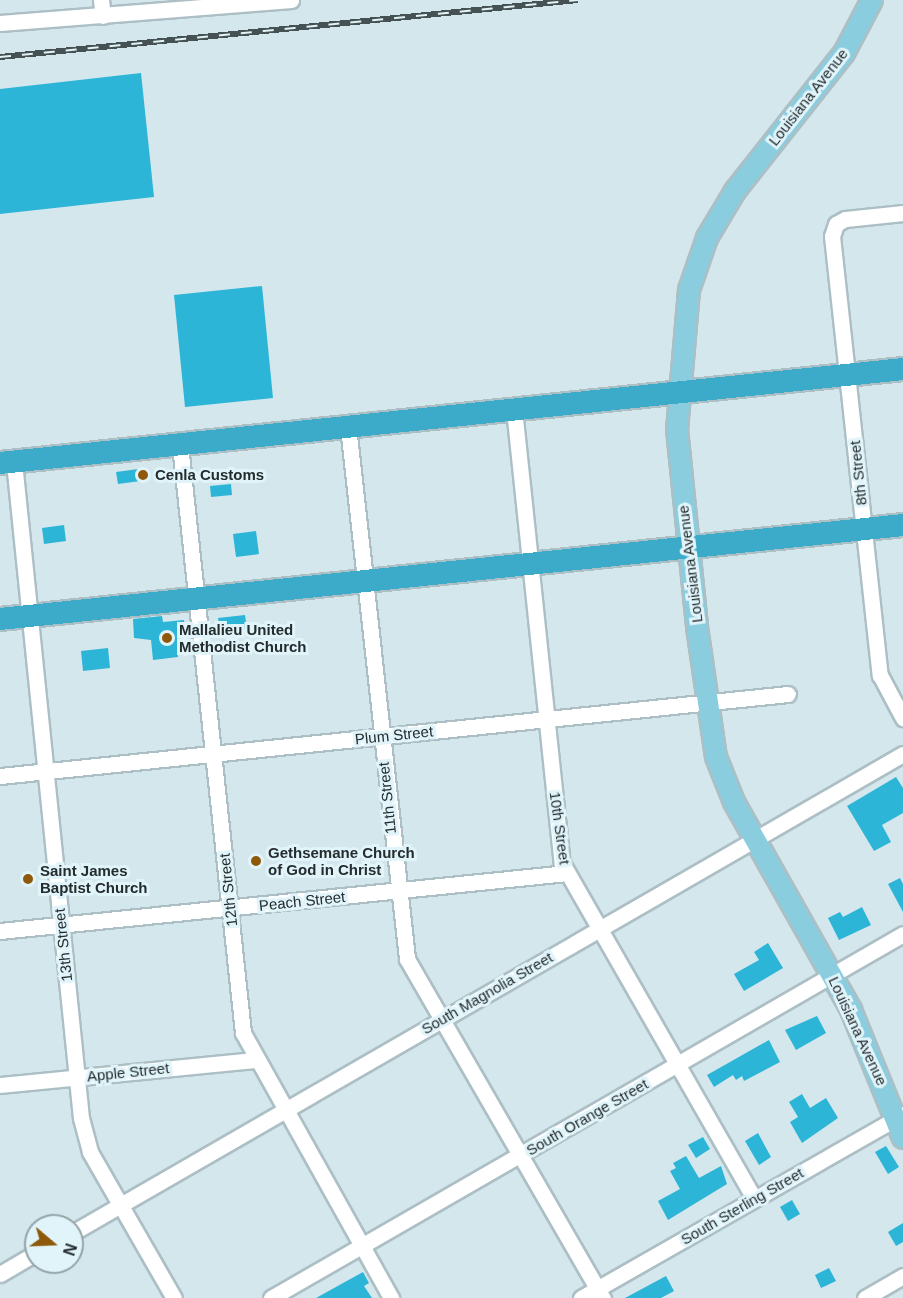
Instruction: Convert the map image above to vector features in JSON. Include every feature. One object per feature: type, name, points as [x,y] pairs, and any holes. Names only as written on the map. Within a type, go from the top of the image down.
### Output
[{"type":"highway","points":[[7,462],[903,369]]},
{"type":"highway","points":[[0,619],[903,525]]},
{"type":"main road","name":"Louisiana Avenue","points":[[872,0],[844,53],[735,191],[707,238],[689,290],[678,393],[680,473],[707,702],[716,756],[734,802],[832,975],[866,1042],[899,1116],[903,1138]]},
{"type":"street","points":[[101,0],[103,16]]},
{"type":"street","points":[[0,23],[103,16],[198,4],[291,0]]},
{"type":"street","name":"8th Street","points":[[903,213],[845,219],[836,224],[832,236],[880,675],[903,718]]},
{"type":"street","name":"10th Street","points":[[514,409],[560,850],[567,873],[598,930],[754,1198]]},
{"type":"street","name":"11th Street","points":[[348,426],[397,892],[407,959],[600,1293]]},
{"type":"street","name":"12th Street","points":[[180,444],[243,1033],[255,1060],[391,1298]]},
{"type":"street","name":"13th Street","points":[[7,462],[28,616],[76,1077],[86,1142],[174,1298]]},
{"type":"street","name":"Plum Street","points":[[0,776],[788,694]]},
{"type":"street","name":"South Magnolia Street","points":[[84,1226],[903,754]]},
{"type":"street","name":"Peach Street","points":[[0,931],[567,873]]},
{"type":"street","name":"South Orange Street","points":[[270,1298],[903,934]]},
{"type":"street","name":"Apple Street","points":[[0,1084],[255,1060]]},
{"type":"street","name":"South Sterling Street","points":[[581,1298],[600,1293],[754,1198],[899,1116]]},
{"type":"street","points":[[0,1274],[24,1260]]},
{"type":"street","points":[[865,1298],[903,1276]]},
{"type":"building","points":[[141,73],[154,197],[0,214],[0,89]]},
{"type":"building","points":[[262,286],[273,398],[185,407],[174,295]]},
{"type":"building","points":[[146,468],[148,480],[118,484],[116,472]]},
{"type":"building","points":[[231,484],[232,495],[211,497],[210,486]]},
{"type":"building","points":[[64,525],[66,541],[44,544],[42,528]]},
{"type":"building","points":[[256,531],[259,554],[236,557],[233,534]]},
{"type":"building","points":[[245,615],[247,629],[220,632],[218,618]]},
{"type":"building","points":[[162,616],[163,622],[184,620],[186,636],[177,637],[178,657],[153,660],[151,640],[134,638],[133,619]]},
{"type":"building","points":[[108,648],[110,668],[83,671],[81,651]]},
{"type":"building","points":[[896,777],[903,788],[903,813],[882,825],[891,842],[874,851],[847,806]]},
{"type":"building","points":[[900,878],[903,884],[903,912],[888,884]]},
{"type":"building","points":[[862,907],[871,925],[839,940],[828,918],[840,912],[843,917]]},
{"type":"building","points":[[768,943],[783,968],[744,991],[734,974],[759,960],[754,952]]},
{"type":"building","points":[[817,1016],[826,1033],[796,1050],[785,1030]]},
{"type":"building","points":[[769,1040],[780,1062],[744,1081],[742,1076],[736,1080],[733,1075],[714,1087],[707,1075]]},
{"type":"building","points":[[802,1094],[810,1108],[826,1098],[838,1118],[802,1143],[790,1122],[798,1117],[789,1102]]},
{"type":"building","points":[[758,1133],[771,1157],[759,1165],[745,1141]]},
{"type":"building","points":[[703,1137],[710,1149],[696,1158],[688,1145]]},
{"type":"building","points":[[886,1146],[899,1167],[888,1174],[875,1152]]},
{"type":"building","points":[[686,1156],[699,1178],[721,1166],[727,1184],[668,1220],[658,1201],[680,1189],[670,1171],[676,1168],[673,1163]]},
{"type":"building","points":[[792,1200],[800,1214],[788,1221],[780,1207]]},
{"type":"building","points":[[903,1223],[903,1242],[896,1246],[888,1232]]},
{"type":"building","points":[[829,1268],[836,1281],[821,1288],[815,1275]]},
{"type":"building","points":[[363,1272],[369,1283],[364,1286],[372,1298],[316,1298]]},
{"type":"building","points":[[666,1276],[674,1291],[661,1298],[625,1298]]},
{"type":"railway","points":[[0,57],[578,0]]},
{"type":"place","name":"Cenla Customs","points":[[143,475]]},
{"type":"place","name":"Mallalieu United Methodist Church","points":[[167,638]]},
{"type":"place","name":"Gethsemane Church of God in Christ","points":[[256,861]]},
{"type":"place","name":"Saint James Baptist Church","points":[[28,879]]}]
